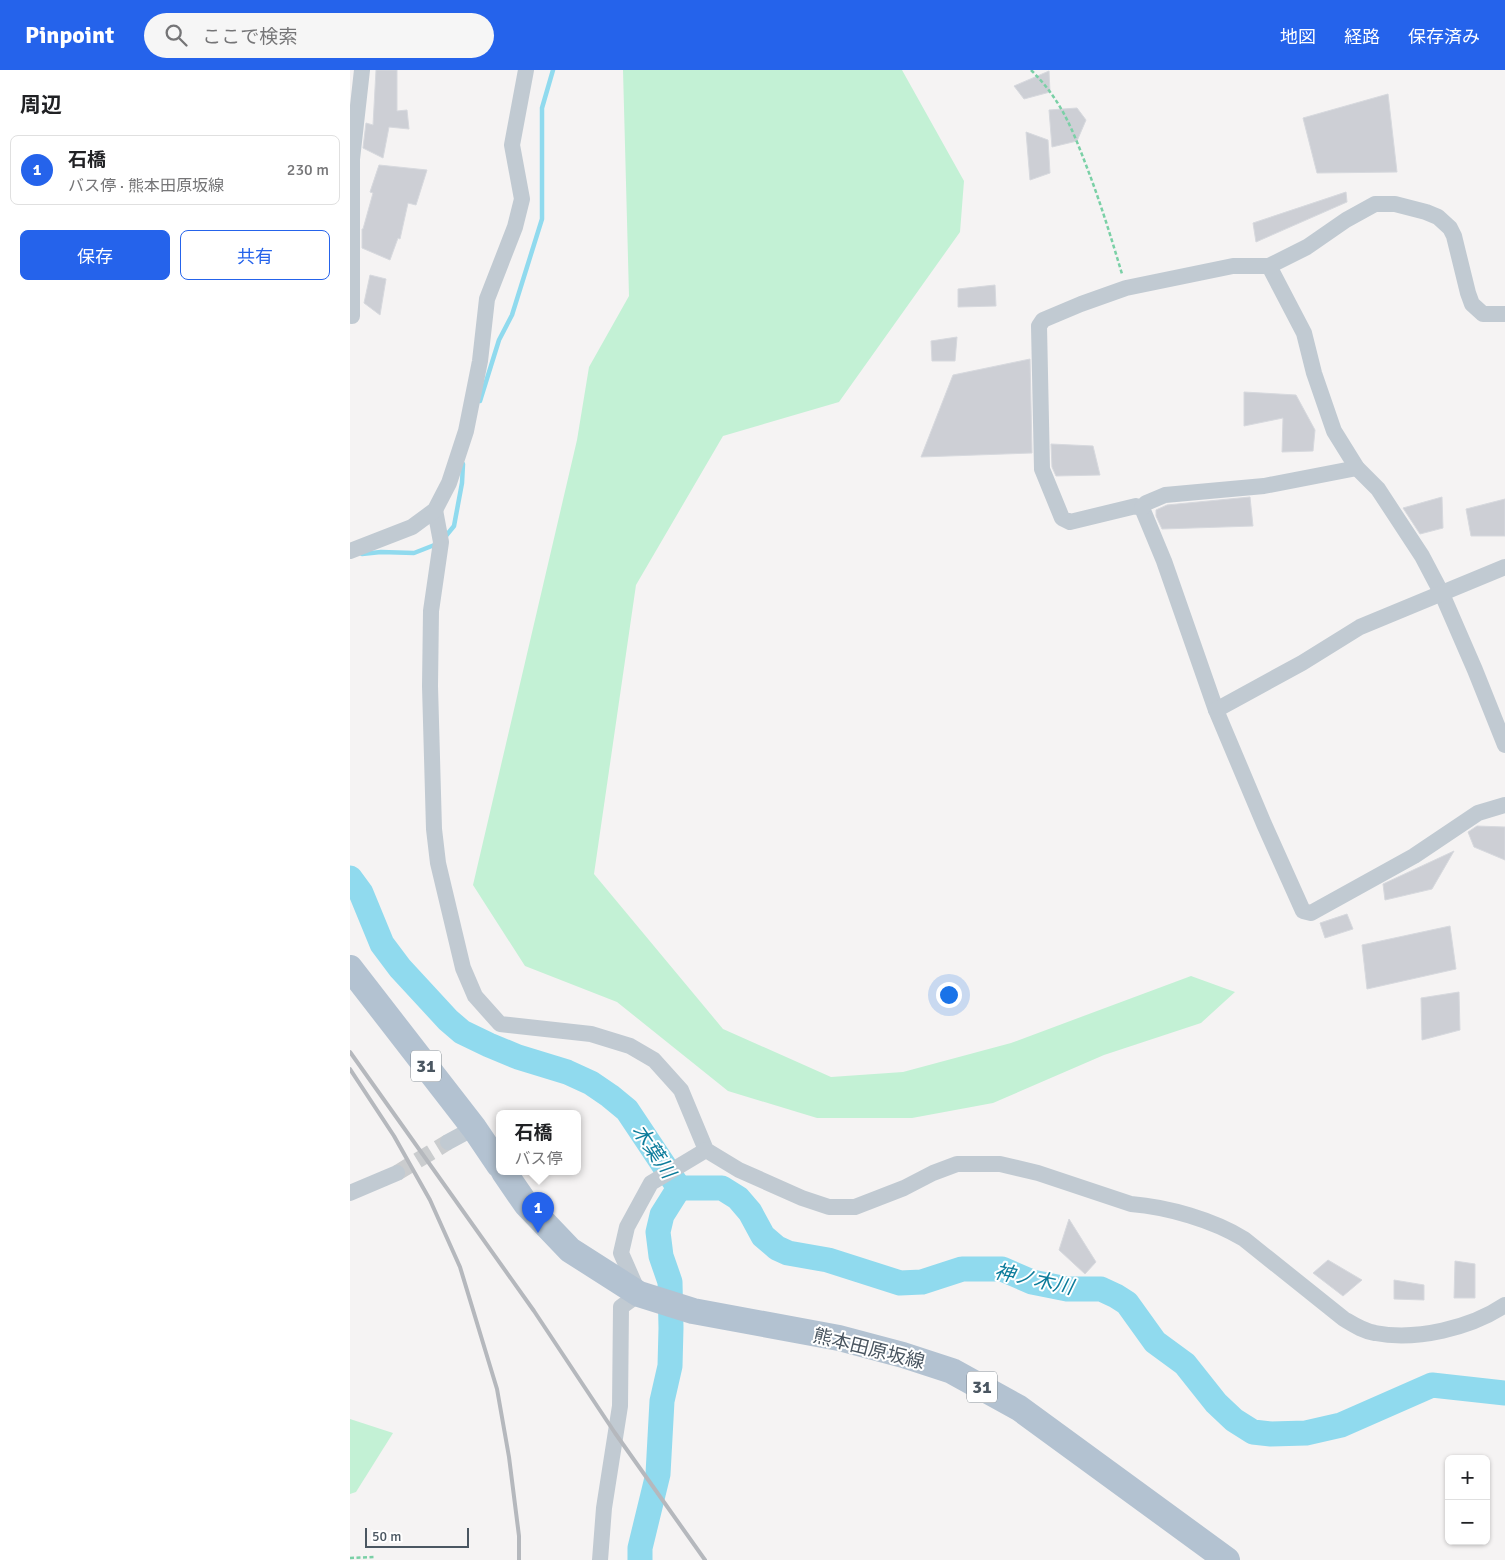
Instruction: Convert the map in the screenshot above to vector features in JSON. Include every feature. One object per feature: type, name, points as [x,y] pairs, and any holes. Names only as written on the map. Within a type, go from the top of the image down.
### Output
[{"type":"main road","name":"31","points":[[350,968],[474,1128],[496,1160]]},
{"type":"main road","name":"熊本田原坂線","points":[[506,1175],[526,1204],[570,1250],[647,1296],[693,1310],[839,1338],[904,1355],[952,1371],[1019,1408],[1227,1560]]},
{"type":"street","points":[[352,316],[352,158],[362,70]]},
{"type":"street","points":[[350,551],[412,527],[435,510],[449,483],[466,431],[480,362],[487,298],[515,227],[522,199],[512,145],[526,70]]},
{"type":"street","points":[[1505,314],[1483,314],[1472,304],[1454,236],[1450,228],[1438,217],[1395,204],[1374,204],[1346,220],[1307,247],[1269,266],[1233,266],[1126,288],[1080,304],[1043,320],[1039,326],[1042,469],[1062,518],[1070,522],[1136,506],[1142,508],[1164,561],[1216,710],[1303,911],[1311,913],[1414,856],[1478,813],[1505,805]]},
{"type":"street","points":[[1269,266],[1304,333],[1316,381],[1334,431],[1357,468],[1378,489],[1422,556],[1442,594],[1505,745]]},
{"type":"street","points":[[1142,508],[1146,503],[1165,495],[1264,486],[1357,468]]},
{"type":"street","points":[[435,510],[441,542],[431,611],[430,686],[434,829],[438,863],[463,968],[475,996],[500,1024],[591,1034],[630,1046],[654,1060],[681,1090],[706,1150],[739,1170],[802,1198],[829,1206],[855,1206],[904,1188],[932,1173],[957,1164],[1000,1164],[1038,1173],[1132,1204],[1146,1205],[1201,1219],[1231,1231],[1244,1239],[1344,1319],[1362,1329],[1376,1333],[1402,1335],[1435,1332],[1466,1324],[1505,1305]]},
{"type":"street","points":[[1216,710],[1302,663],[1360,627],[1505,567]]},
{"type":"street","points":[[448,1142],[474,1128]]},
{"type":"street","points":[[600,1560],[604,1508],[620,1406],[621,1307],[647,1296],[621,1253],[627,1227],[650,1183],[706,1150]]},
{"type":"street","points":[[350,1193],[397,1172]]},
{"type":"path","points":[[1031,70],[1060,106],[1071,124],[1102,205],[1126,288]]},
{"type":"path","points":[[350,1558],[375,1557]]},
{"type":"green space","points":[[623,70],[902,70],[964,181],[960,232],[839,402],[723,436],[636,585],[594,874],[723,1029],[831,1077],[903,1072],[1011,1043],[1191,976],[1235,992],[1201,1023],[1104,1055],[993,1103],[912,1118],[817,1118],[728,1091],[617,1002],[525,966],[473,885],[577,440],[589,367],[629,296]]},
{"type":"green space","points":[[350,1419],[393,1433],[356,1492],[350,1494]]},
{"type":"building","points":[[376,70],[397,70],[397,111],[407,110],[409,129],[389,127],[383,158],[363,148],[366,123],[373,125]]},
{"type":"building","points":[[1049,71],[1050,92],[1024,99],[1014,86]]},
{"type":"building","points":[[1388,94],[1397,172],[1317,173],[1303,118]]},
{"type":"building","points":[[1077,108],[1086,120],[1077,141],[1052,147],[1049,110]]},
{"type":"building","points":[[1026,132],[1048,140],[1050,173],[1030,180]]},
{"type":"building","points":[[379,165],[427,170],[416,205],[408,203],[400,239],[398,238],[390,260],[362,248],[362,229],[373,193],[370,192]]},
{"type":"building","points":[[1346,192],[1347,202],[1256,242],[1253,223]]},
{"type":"building","points":[[370,275],[386,279],[380,315],[364,303]]},
{"type":"building","points":[[995,285],[996,306],[958,307],[958,289]]},
{"type":"building","points":[[957,337],[955,361],[932,361],[931,341]]},
{"type":"building","points":[[1030,359],[1032,453],[921,457],[953,375]]},
{"type":"building","points":[[1244,392],[1296,395],[1315,430],[1313,451],[1282,452],[1283,418],[1244,426]]},
{"type":"building","points":[[1051,444],[1093,446],[1100,475],[1056,476],[1052,467]]},
{"type":"building","points":[[1250,497],[1253,526],[1162,529],[1156,516],[1156,510],[1167,505]]},
{"type":"building","points":[[1442,497],[1443,528],[1420,534],[1403,508]]},
{"type":"building","points":[[1505,499],[1505,536],[1471,536],[1466,509]]},
{"type":"building","points":[[1477,826],[1505,827],[1505,860],[1474,847],[1468,832]]},
{"type":"building","points":[[1454,851],[1432,889],[1385,900],[1383,884]]},
{"type":"building","points":[[1347,914],[1353,929],[1325,938],[1320,923]]},
{"type":"building","points":[[1450,926],[1456,969],[1367,989],[1362,945]]},
{"type":"building","points":[[1459,992],[1460,1030],[1422,1040],[1421,998]]},
{"type":"building","points":[[1069,1219],[1096,1262],[1085,1274],[1059,1250]]},
{"type":"building","points":[[1328,1260],[1362,1280],[1343,1296],[1313,1273]]},
{"type":"building","points":[[1455,1261],[1475,1264],[1475,1298],[1454,1298]]},
{"type":"building","points":[[1394,1280],[1424,1285],[1424,1300],[1394,1299]]},
{"type":"waterway","points":[[480,401],[499,340],[512,315],[542,219],[542,108],[553,70]]},
{"type":"waterway","points":[[445,537],[454,526],[462,483],[463,464]]},
{"type":"waterway","points":[[362,554],[381,552],[414,553],[437,544]]},
{"type":"waterway","name":"木葉川","points":[[350,878],[361,893],[382,944],[400,968],[448,1020],[462,1032],[489,1045],[518,1057],[567,1072],[591,1083],[610,1096],[627,1110],[679,1188],[662,1215],[658,1232],[661,1256],[670,1282],[670,1366],[662,1401],[658,1474],[640,1548],[640,1560]]},
{"type":"waterway","name":"神ノ木川","points":[[679,1188],[722,1188],[738,1198],[750,1212],[763,1236],[777,1248],[788,1253],[828,1260],[900,1283],[922,1282],[962,1269],[1002,1269],[1032,1282],[1067,1289],[1101,1289],[1127,1303],[1155,1342],[1185,1364],[1216,1403],[1234,1420],[1253,1432],[1271,1434],[1306,1433],[1341,1425],[1432,1385],[1505,1393]]},
{"type":"tunnel","points":[[397,1173],[448,1142]]},
{"type":"railway","points":[[350,1052],[534,1311],[615,1433],[705,1560]]},
{"type":"railway","points":[[350,1069],[394,1136],[430,1200],[460,1267],[497,1389],[509,1457],[519,1536],[519,1560]]},
{"type":"place","name":"石橋","points":[[538,1233]]}]
